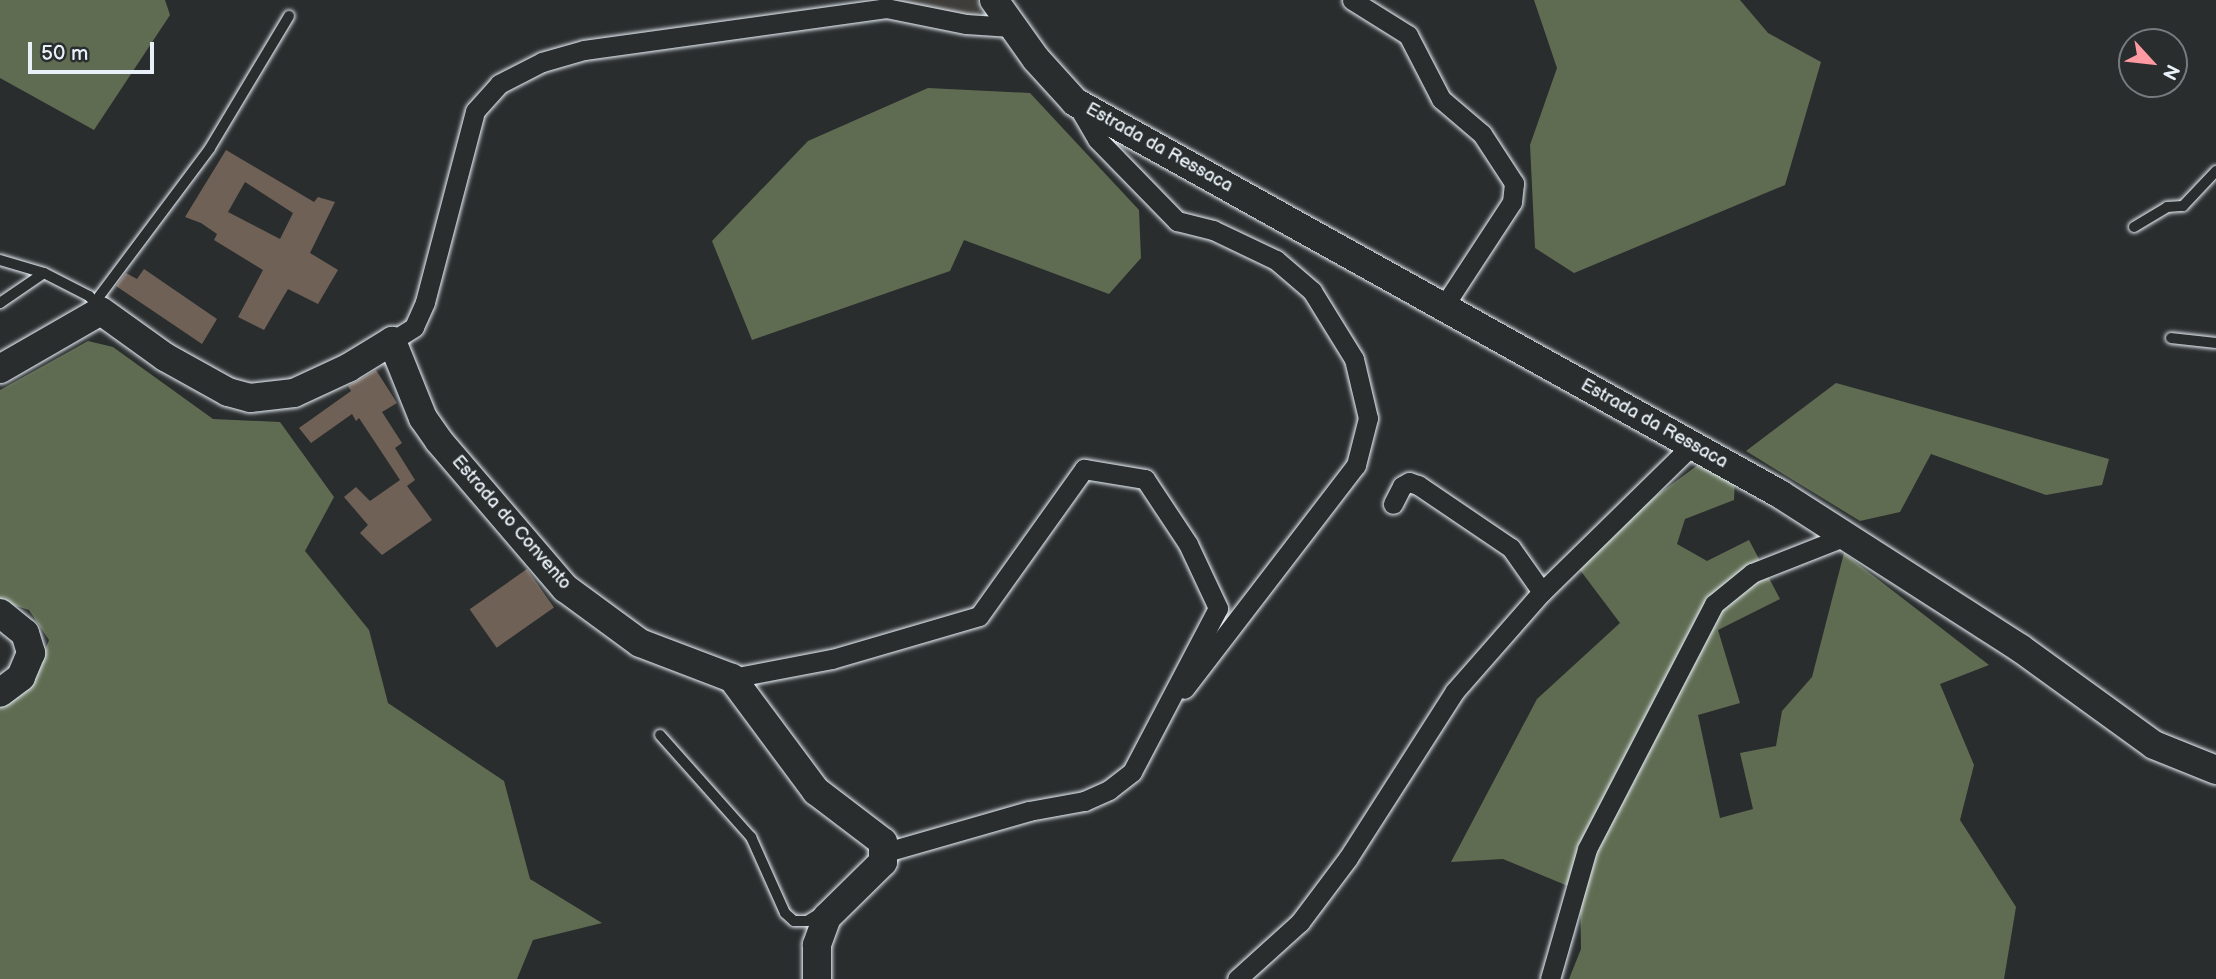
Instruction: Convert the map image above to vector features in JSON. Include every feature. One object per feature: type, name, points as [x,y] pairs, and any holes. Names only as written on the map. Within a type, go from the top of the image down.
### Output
[{"type":"street","points":[[886,852],[1029,811],[1084,801],[1109,790],[1132,772],[1170,707],[1356,465],[1368,418],[1354,359],[1312,291],[1276,260],[1213,230],[1177,221],[1097,139],[1075,102],[1011,27],[993,0]]},
{"type":"street","points":[[1352,0],[1408,35],[1441,99],[1482,134],[1514,183],[1512,202],[1444,306]]},
{"type":"street","points":[[0,369],[98,306],[165,357],[228,392],[250,398],[294,393],[348,368],[414,327],[425,302],[475,111],[499,84],[542,62],[584,50],[886,8],[966,24],[1011,27]]},
{"type":"street","name":"Estrada da Ressaca","points":[[1075,102],[1444,306],[1846,536],[2020,648],[2154,745],[2216,770]]},
{"type":"street","name":"Estrada do Convento","points":[[392,341],[423,418],[439,441],[565,588],[640,643],[732,678]]},
{"type":"street","points":[[1237,979],[1300,922],[1348,858],[1454,692],[1542,592],[1691,446]]},
{"type":"street","points":[[817,979],[817,945],[834,907],[883,862],[886,852],[883,842],[816,791],[732,678],[832,659],[979,616],[1084,469],[1145,479],[1188,544],[1218,608],[1190,658],[1170,707]]},
{"type":"street","points":[[1393,504],[1402,486],[1409,482],[1418,485],[1511,548],[1542,592]]},
{"type":"street","points":[[1550,979],[1587,849],[1714,604],[1752,573],[1846,536]]},
{"type":"street","points":[[0,613],[26,633],[31,653],[21,677],[0,693]]},
{"type":"lane","points":[[0,260],[44,273],[98,306],[210,148],[289,16]]},
{"type":"lane","points":[[2134,227],[2167,207],[2183,206],[2216,171]]},
{"type":"lane","points":[[0,303],[44,273]]},
{"type":"lane","points":[[2171,338],[2216,343]]},
{"type":"lane","points":[[660,735],[751,838],[785,913],[794,920],[807,921],[834,907]]},
{"type":"shaded area","points":[[890,0],[977,0],[981,10],[976,18]]},
{"type":"green space","points":[[0,0],[165,0],[170,15],[94,130],[0,78]]},
{"type":"green space","points":[[1534,0],[1740,0],[1768,33],[1821,62],[1785,185],[1574,273],[1535,248],[1530,145],[1557,68]]},
{"type":"green space","points":[[928,88],[1030,93],[1139,210],[1141,258],[1109,294],[964,240],[950,271],[752,340],[712,241],[808,141]]},
{"type":"green space","points":[[88,341],[113,347],[213,419],[280,422],[334,497],[305,551],[369,630],[388,703],[504,781],[530,879],[602,923],[533,940],[517,979],[0,979],[0,701],[35,676],[49,640],[29,610],[0,601],[0,390]]},
{"type":"green space","points":[[1836,383],[2109,459],[2102,485],[2046,495],[1931,454],[1900,512],[1860,521],[1746,451]]},
{"type":"green space","points":[[1702,462],[1735,479],[1734,500],[1685,519],[1677,544],[1707,561],[1749,540],[1780,599],[1718,630],[1740,703],[1698,715],[1720,818],[1753,809],[1740,753],[1776,746],[1782,711],[1812,677],[1844,553],[1989,665],[1940,684],[1974,765],[1960,820],[2016,907],[2004,979],[1569,979],[1581,949],[1580,891],[1503,859],[1451,862],[1537,699],[1620,623],[1577,566],[1645,504]]},
{"type":"building","points":[[226,150],[314,202],[318,197],[335,202],[310,253],[338,270],[318,304],[288,289],[264,330],[238,317],[263,270],[214,240],[217,234],[201,223],[185,217]],"holes":[[[245,182],[293,213],[280,239],[228,212]]]},
{"type":"building","points":[[144,269],[217,319],[202,344],[116,286],[126,273],[137,279]]},
{"type":"building","points":[[376,370],[397,403],[382,412],[402,443],[395,448],[415,480],[407,486],[432,520],[382,555],[360,533],[368,525],[344,497],[356,487],[370,501],[400,480],[359,418],[356,421],[352,414],[311,443],[299,428],[351,391],[348,386]]},
{"type":"building","points":[[527,569],[554,608],[497,648],[470,609]]}]
